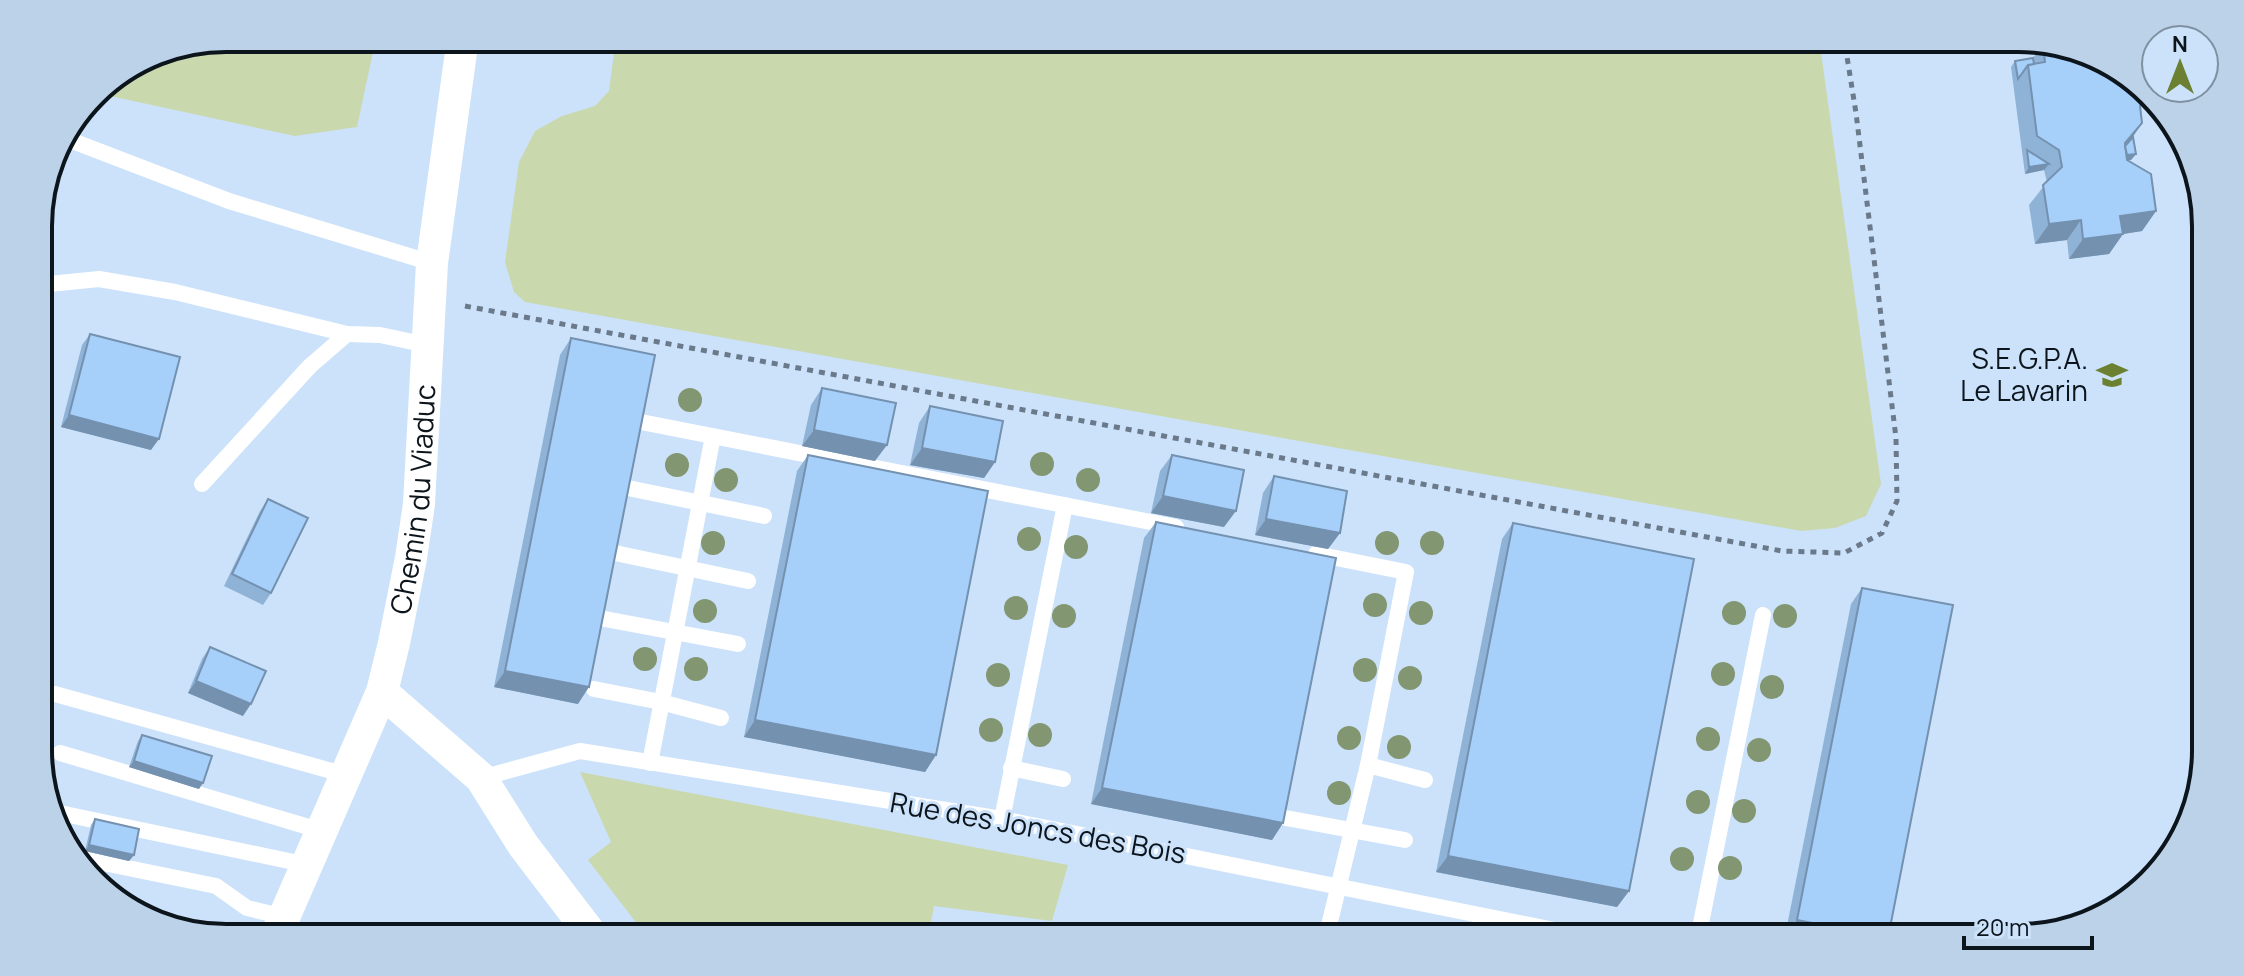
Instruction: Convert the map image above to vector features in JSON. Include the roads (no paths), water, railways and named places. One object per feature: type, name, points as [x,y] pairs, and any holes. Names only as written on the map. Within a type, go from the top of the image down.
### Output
[{"type":"street","name":"Chemin du Viaduc","points":[[282,924],[382,692],[411,558],[424,453],[432,263],[461,52]]},
{"type":"street","points":[[382,692],[481,778],[523,845],[583,924]]},
{"type":"lane","points":[[74,142],[229,201],[432,263]]},
{"type":"lane","points":[[52,284],[99,279],[175,292],[347,334],[380,335],[427,345]]},
{"type":"lane","points":[[202,484],[310,366],[347,334]]},
{"type":"lane","points":[[641,422],[1189,529]]},
{"type":"lane","points":[[650,763],[713,436]]},
{"type":"lane","points":[[628,488],[764,516]]},
{"type":"lane","points":[[1002,819],[1065,505]]},
{"type":"lane","points":[[1298,551],[1406,572],[1368,765],[1330,924]]},
{"type":"lane","points":[[615,553],[748,581]]},
{"type":"lane","points":[[1701,924],[1763,615]]},
{"type":"lane","points":[[605,619],[738,644]]},
{"type":"lane","points":[[594,689],[721,718]]},
{"type":"lane","points":[[55,694],[346,775]]},
{"type":"lane","name":"Rue des Joncs des Bois","points":[[481,778],[580,751],[1002,819],[1527,924]]},
{"type":"lane","points":[[60,753],[322,831]]},
{"type":"lane","points":[[1368,765],[1425,780]]},
{"type":"lane","points":[[1011,768],[1063,779]]},
{"type":"lane","points":[[64,814],[308,865]]},
{"type":"lane","points":[[1286,818],[1405,840]]},
{"type":"lane","points":[[92,861],[216,886],[273,924]]},
{"type":"place","name":"S.E.G.P.A. Le Lavarin","points":[[2112,375]]}]
